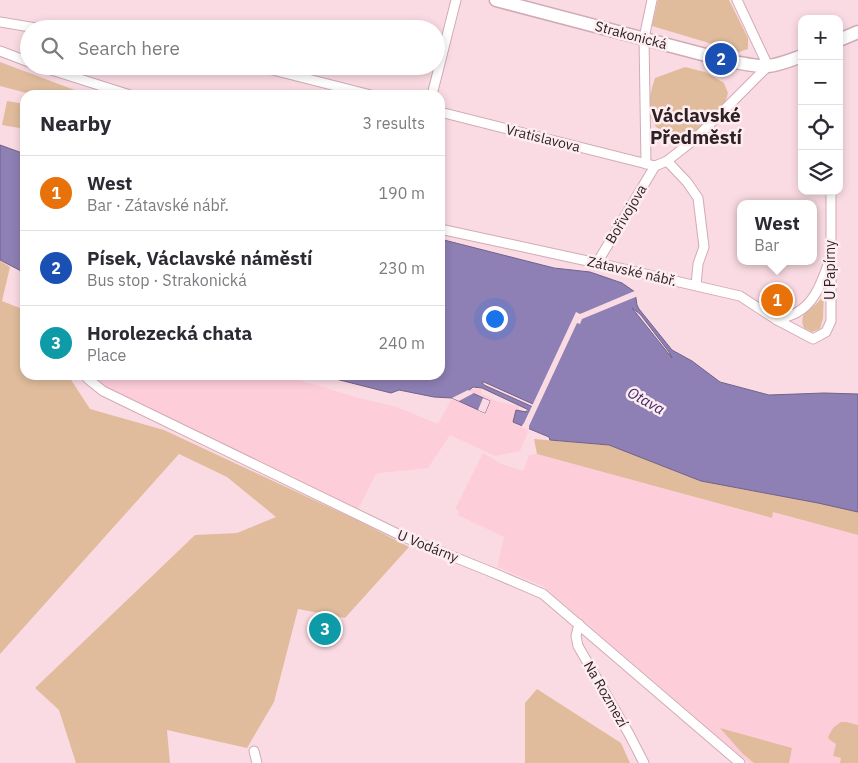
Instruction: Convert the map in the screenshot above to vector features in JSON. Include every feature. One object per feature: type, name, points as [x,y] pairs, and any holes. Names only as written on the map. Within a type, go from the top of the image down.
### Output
[{"type":"main road","name":"Strakonická","points":[[496,0],[721,59],[768,66]]},
{"type":"main road","points":[[843,38],[858,32]]},
{"type":"main road","points":[[768,66],[798,58]]},
{"type":"street","points":[[445,44],[456,0]]},
{"type":"street","points":[[652,0],[644,38],[651,165],[667,161],[695,139],[768,66],[737,0]]},
{"type":"street","points":[[0,22],[20,25]]},
{"type":"street","points":[[0,51],[20,59]]},
{"type":"street","points":[[67,75],[114,90]]},
{"type":"street","points":[[292,75],[351,90]]},
{"type":"street","points":[[433,90],[437,75]]},
{"type":"street","name":"Vratislavova","points":[[445,113],[651,165]]},
{"type":"street","points":[[667,161],[687,182],[698,198],[704,247],[698,264],[696,285]]},
{"type":"street","name":"Bořivojova","points":[[597,263],[651,165]]},
{"type":"street","name":"U Papírny","points":[[814,339],[826,332],[831,321],[830,195]]},
{"type":"street","name":"Zátavské nábř.","points":[[445,230],[740,296],[777,320],[814,339]]},
{"type":"street","points":[[777,320],[798,312],[812,300],[818,291],[830,260]]},
{"type":"street","name":"U Vodárny","points":[[89,380],[103,391],[387,529],[543,594],[740,763]]},
{"type":"street","name":"Na Rozmezí","points":[[579,624],[576,636],[578,646],[630,734],[644,763]]},
{"type":"street","points":[[254,751],[257,763]]},
{"type":"shaded area","points":[[658,0],[729,0],[748,38],[748,49],[739,52],[652,26]]},
{"type":"shaded area","points":[[0,62],[20,70],[20,75],[35,75],[75,90],[20,91],[0,86]]},
{"type":"shaded area","points":[[685,67],[705,72],[724,83],[728,93],[721,109],[706,125],[694,134],[681,140],[671,138],[658,129],[651,116],[650,101],[655,78]]},
{"type":"shaded area","points":[[7,101],[20,103],[20,128],[2,125]]},
{"type":"shaded area","points":[[0,261],[10,267],[2,301],[20,308],[20,380],[71,380],[90,409],[164,430],[361,522],[409,547],[345,618],[298,609],[274,702],[247,748],[167,730],[170,763],[76,763],[59,710],[35,688],[195,535],[237,533],[276,517],[227,477],[179,454],[0,654]]},
{"type":"shaded area","points":[[824,294],[823,318],[820,329],[812,332],[804,328],[803,318],[806,312]]},
{"type":"shaded area","points":[[98,380],[299,380],[397,407],[438,424],[451,400],[470,389],[482,389],[481,393],[498,402],[519,406],[520,418],[518,424],[529,429],[520,451],[495,456],[450,435],[428,468],[376,474],[357,511],[102,387]]},
{"type":"shaded area","points":[[534,439],[609,445],[636,455],[858,512],[858,535],[773,512],[772,518],[537,454]]},
{"type":"shaded area","points":[[483,453],[502,464],[523,471],[529,455],[537,454],[771,518],[773,512],[858,535],[858,763],[749,763],[543,586],[497,567],[504,537],[458,515],[459,511],[455,509]]},
{"type":"shaded area","points":[[537,689],[621,743],[630,763],[525,763],[525,703]]},
{"type":"shaded area","points":[[841,722],[858,725],[858,763],[840,763],[841,758],[833,756],[836,744],[828,737],[833,728]]},
{"type":"shaded area","points":[[720,728],[792,748],[789,763],[754,763],[742,753]]},
{"type":"water","points":[[0,145],[20,152],[20,270],[0,260]]},
{"type":"water","name":"Otava","points":[[445,240],[554,268],[590,272],[622,283],[635,292],[639,309],[672,350],[692,361],[720,382],[769,395],[858,394],[858,512],[701,481],[609,445],[550,440],[549,437],[513,422],[516,410],[531,411],[482,388],[473,387],[468,391],[490,401],[485,413],[452,398],[434,397],[399,390],[391,393],[340,380],[445,380]],"holes":[[[632,308],[640,314],[669,352],[672,358]],[[482,382],[535,405],[533,407],[484,385]]]},
{"type":"pier","points":[[637,290],[638,296],[582,319],[580,324],[577,323],[529,426],[529,431],[521,427],[576,312],[580,314]]},
{"type":"pier","points":[[468,390],[474,393],[459,401],[452,398]]},
{"type":"pier","points":[[483,398],[490,401],[485,413],[478,410]]},
{"type":"place","name":"Písek, Václavské náměstí","points":[[721,59]]},
{"type":"place","name":"West","points":[[777,300]]},
{"type":"place","name":"Horolezecká chata","points":[[325,629]]},
{"type":"district","name":"Václavské Předměstí","points":[[696,126]]}]
